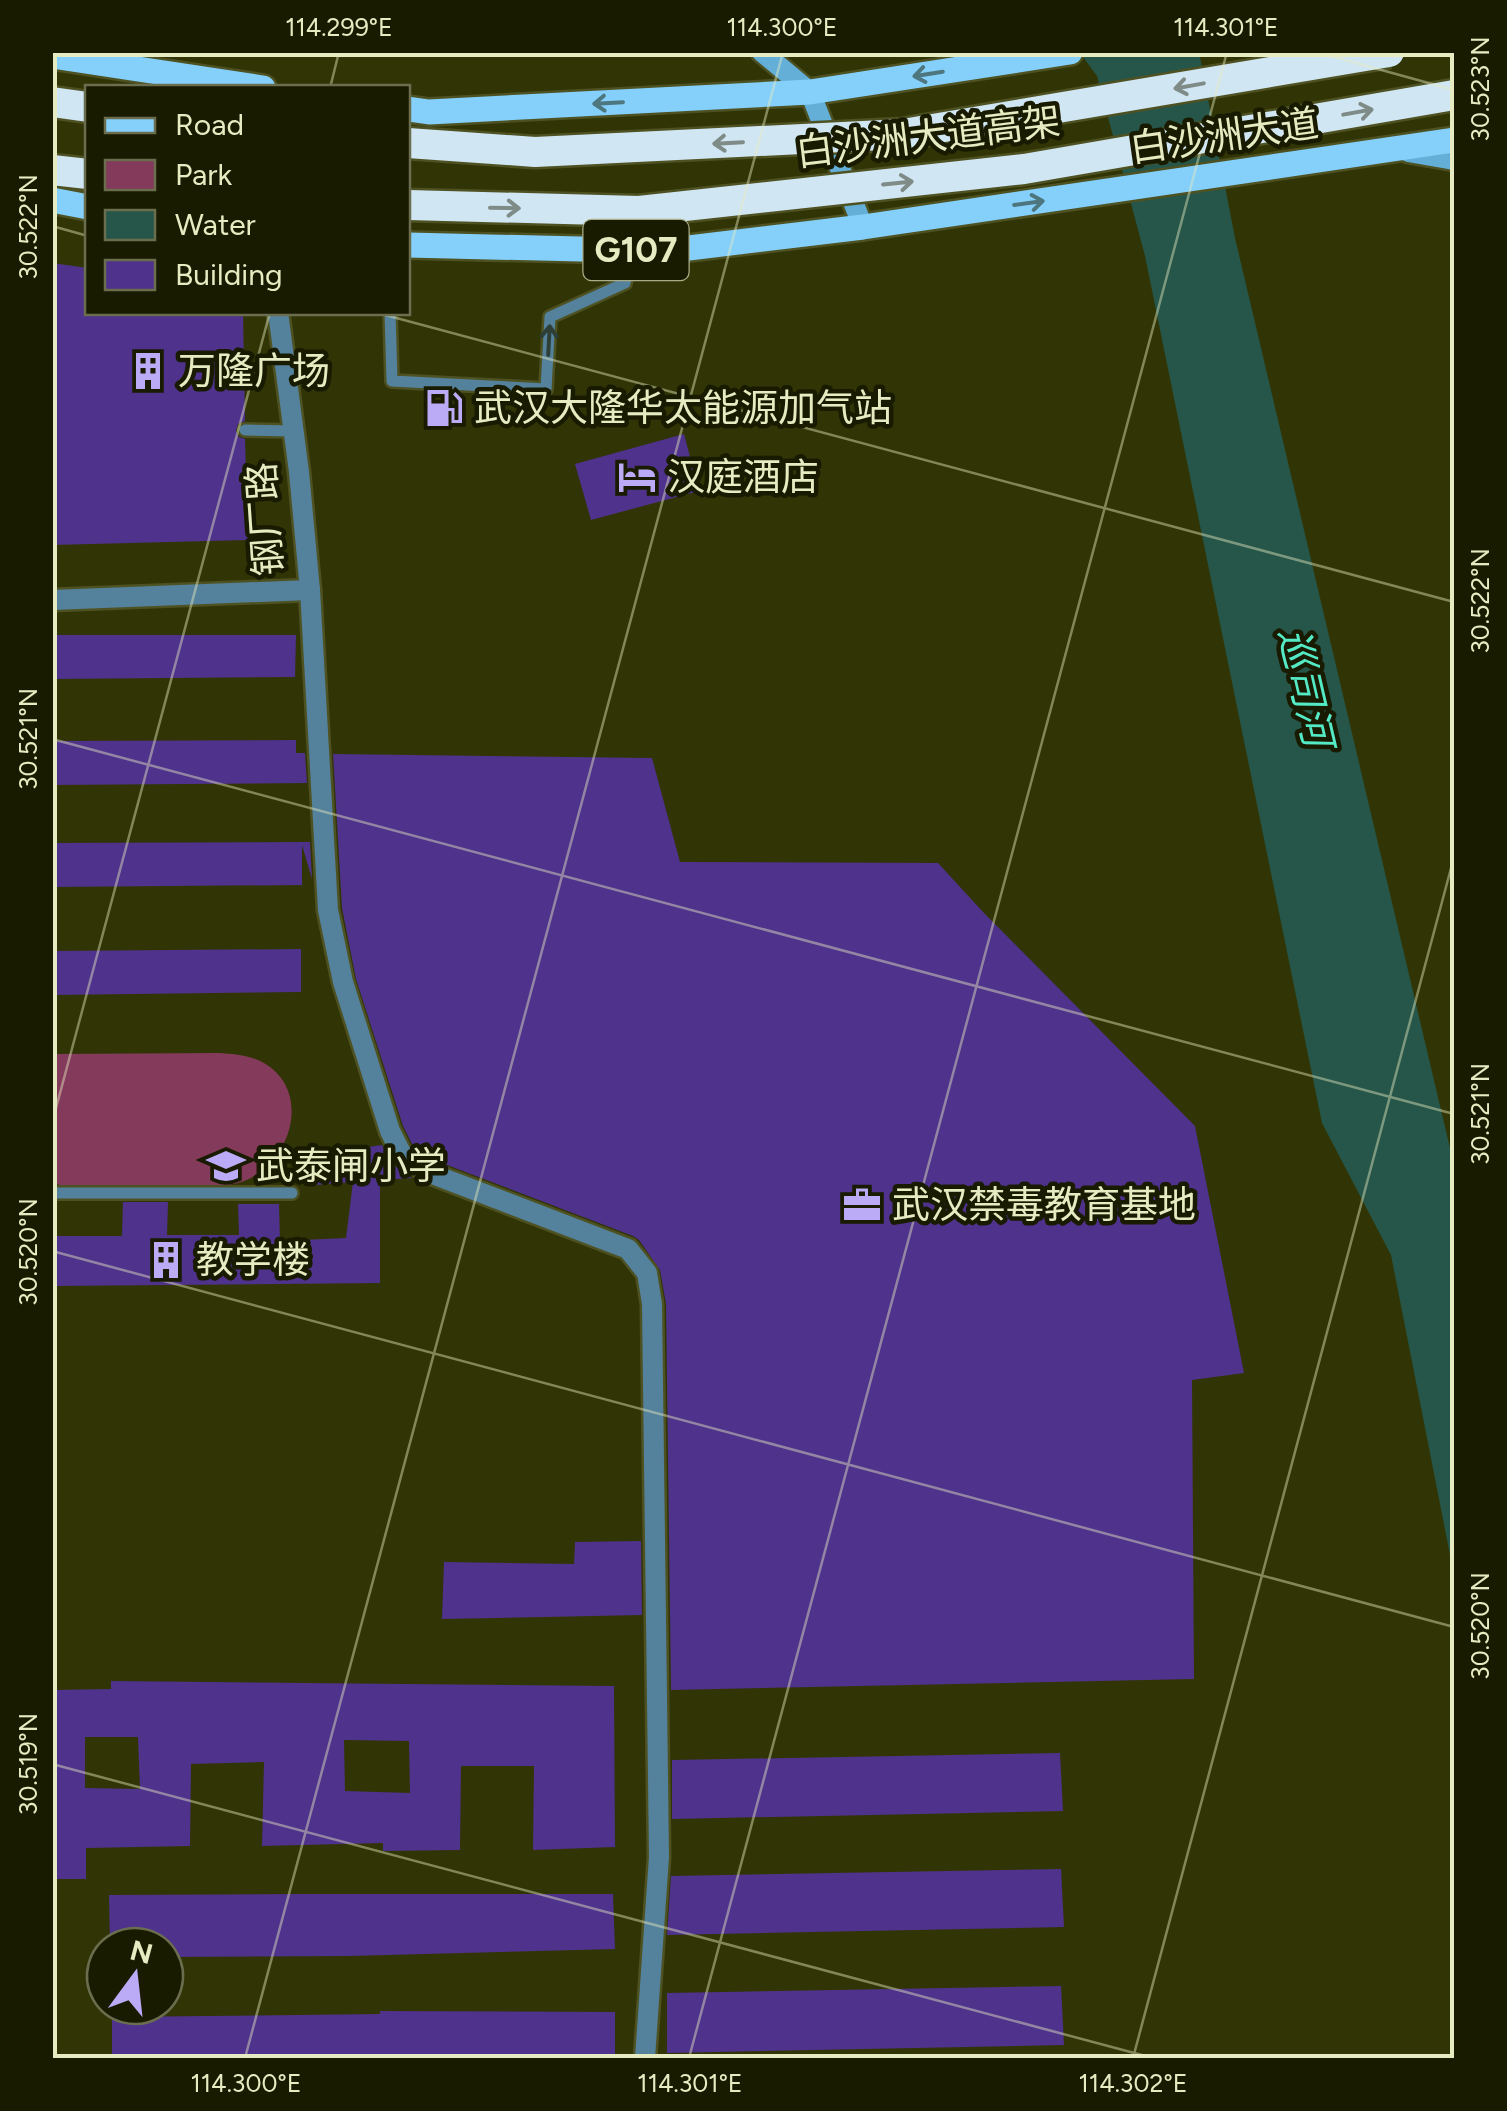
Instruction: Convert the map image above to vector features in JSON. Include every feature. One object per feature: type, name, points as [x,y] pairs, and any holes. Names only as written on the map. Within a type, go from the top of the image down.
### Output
[{"type":"highway","name":"白沙洲大道高架","points":[[410,142],[535,152],[902,134],[1389,52]]},
{"type":"highway","name":"白沙洲大道高架","points":[[410,206],[638,211],[1024,169],[1454,95]]},
{"type":"highway","points":[[52,102],[85,107]]},
{"type":"highway","points":[[52,170],[85,174]]},
{"type":"main road","points":[[410,109],[429,112],[810,92],[1070,52]]},
{"type":"main road","points":[[52,56],[243,85]]},
{"type":"main road","name":"白沙洲大道","points":[[410,245],[664,251],[863,227],[1454,140]]},
{"type":"main road","points":[[52,200],[85,206]]},
{"type":"street","points":[[762,52],[810,92],[863,227]]},
{"type":"street","points":[[1392,149],[1454,160]]},
{"type":"street","name":"钢厂路","points":[[52,600],[310,590],[278,315]]},
{"type":"street","points":[[310,590],[328,910],[352,1010],[400,1153],[426,1172],[628,1248],[647,1272],[652,1304],[659,1857],[645,2058]]},
{"type":"lane","points":[[390,315],[392,381],[546,389],[550,317],[624,283],[632,250]]},
{"type":"lane","points":[[245,430],[294,432]]},
{"type":"lane","points":[[52,1194],[292,1193]]},
{"type":"green space","points":[[218,1053],[264,1063],[280,1076],[289,1092],[292,1110],[282,1147],[256,1175],[221,1185],[74,1188],[53,1181],[52,1054]]},
{"type":"water","name":"巡司河","points":[[1199,52],[1235,238],[1454,1165],[1454,1575],[1391,1255],[1322,1123],[1145,256],[1097,76],[1080,53]]},
{"type":"building","name":"万隆广场","points":[[52,263],[85,268],[85,315],[243,315],[245,421],[238,424],[236,431],[245,439],[248,540],[52,545]]},
{"type":"building","name":"汉庭酒店","points":[[684,434],[699,491],[591,520],[575,464]]},
{"type":"building","points":[[52,635],[296,635],[295,677],[52,679]]},
{"type":"building","points":[[296,740],[296,753],[305,753],[307,783],[52,785],[52,741]]},
{"type":"building","name":"武汉禁毒教育基地","points":[[333,754],[652,758],[680,862],[938,863],[1195,1126],[1244,1373],[1192,1380],[1194,1679],[671,1690],[666,1304],[660,1270],[633,1236],[434,1160],[412,1144],[356,979],[342,908]]},
{"type":"building","points":[[310,842],[312,879],[302,845],[302,885],[52,887],[52,843]]},
{"type":"building","points":[[301,949],[301,992],[52,995],[52,951]]},
{"type":"building","points":[[382,1145],[392,1164],[412,1178],[380,1180],[380,1283],[52,1286],[52,1236],[122,1236],[123,1202],[168,1202],[167,1235],[239,1235],[238,1204],[279,1204],[280,1241],[346,1238],[353,1182],[316,1185],[312,1155]]},
{"type":"building","points":[[641,1541],[642,1615],[442,1619],[444,1562],[574,1564],[575,1542]]},
{"type":"building","points":[[111,1681],[614,1686],[615,1847],[533,1850],[534,1766],[461,1766],[460,1850],[383,1851],[383,1843],[262,1846],[264,1762],[191,1764],[190,1846],[86,1848],[86,1879],[52,1879],[52,1690],[111,1689]],"holes":[[[85,1737],[138,1737],[140,1789],[85,1788]],[[344,1740],[409,1741],[410,1793],[345,1791]]]},
{"type":"building","points":[[1060,1753],[1063,1811],[672,1819],[672,1760]]},
{"type":"building","points":[[1061,1869],[1064,1927],[667,1935],[671,1876]]},
{"type":"building","points":[[613,1894],[615,1949],[185,1957],[185,1926],[110,1926],[109,1895]]},
{"type":"building","points":[[1061,1986],[1064,2045],[667,2053],[667,1993]]},
{"type":"building","points":[[615,2012],[615,2058],[112,2058],[112,2026],[185,2026],[185,2016]]},
{"type":"place","name":"万隆广场","points":[[148,371]]},
{"type":"place","name":"武汉大隆华太能源加气站","points":[[444,408]]},
{"type":"place","name":"汉庭酒店","points":[[637,477]]},
{"type":"place","name":"武泰闸小学","points":[[226,1166]]},
{"type":"place","name":"武汉禁毒教育基地","points":[[862,1205]]},
{"type":"place","name":"教学楼","points":[[166,1260]]}]
